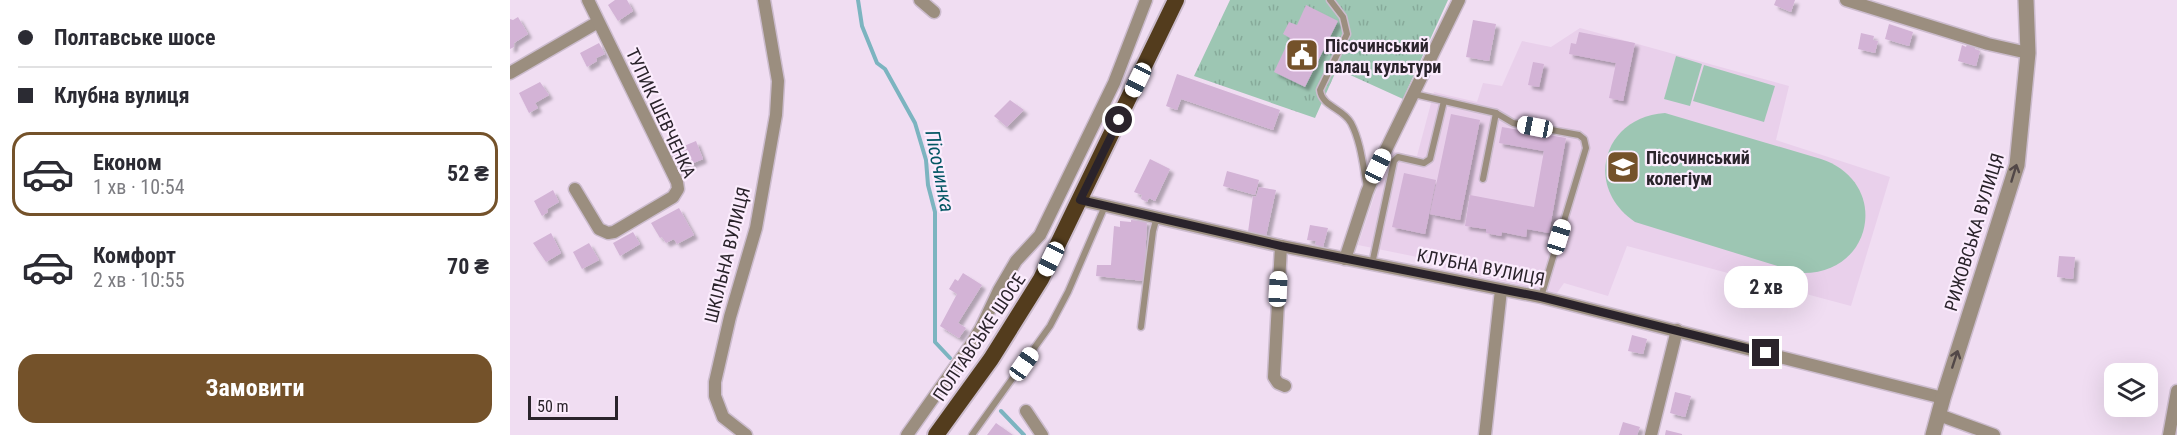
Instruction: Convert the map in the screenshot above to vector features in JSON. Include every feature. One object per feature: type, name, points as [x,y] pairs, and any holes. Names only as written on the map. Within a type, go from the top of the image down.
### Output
[{"type":"highway","name":"ПОЛТАВСЬКЕ ШОСЕ","points":[[936,435],[991,359],[1035,289],[1176,0]]},
{"type":"street","points":[[510,73],[598,22],[588,0]]},
{"type":"street","name":"ШКІЛЬНА ВУЛИЦЯ","points":[[746,435],[723,417],[715,396],[715,382],[730,317],[756,228],[776,115],[778,81],[764,0]]},
{"type":"street","points":[[920,0],[934,12]]},
{"type":"street","points":[[907,435],[970,346],[1016,261],[1040,235],[1114,83],[1146,0]]},
{"type":"street","points":[[1345,259],[1367,192],[1459,0]]},
{"type":"street","points":[[1846,0],[1988,44],[2028,53]]},
{"type":"street","name":"РИЖОВСЬКА ВУЛИЦЯ","points":[[1933,435],[2017,165],[2028,53],[2026,0]]},
{"type":"street","name":"ТУПИК ШЕВЧЕНКА","points":[[575,189],[599,229],[608,233],[614,232],[673,197],[678,189],[677,182],[598,22]]},
{"type":"street","name":"КЛУБНА ВУЛИЦЯ","points":[[1080,200],[1281,246],[1541,297],[1943,398]]},
{"type":"street","points":[[1281,246],[1274,377],[1278,383],[1285,386]]},
{"type":"street","points":[[1485,435],[1501,290]]},
{"type":"street","points":[[1651,435],[1677,330]]},
{"type":"street","points":[[2169,435],[2177,391]]},
{"type":"street","points":[[1026,411],[1042,435]]},
{"type":"street","points":[[1939,415],[1994,435]]},
{"type":"lane","points":[[1330,0],[1343,17],[1347,34],[1320,90],[1320,95],[1325,102],[1350,121],[1360,149],[1367,192]]},
{"type":"lane","points":[[1414,94],[1496,113],[1513,123],[1579,135],[1586,142],[1541,297]]},
{"type":"lane","points":[[1372,264],[1394,161],[1398,157],[1424,163],[1430,159],[1444,101]]},
{"type":"lane","points":[[1483,179],[1496,113]]},
{"type":"lane","points":[[972,435],[1050,326],[1068,292],[1105,206]]},
{"type":"lane","points":[[1141,327],[1153,231],[1157,218]]},
{"type":"shaded area","name":"Пісочинський колегіум","points":[[1580,28],[1789,86],[1776,140],[1890,177],[1851,306],[1627,246],[1608,296],[1564,283],[1557,293],[1433,266],[1432,260],[1358,245],[1387,158],[1394,152],[1417,156],[1434,92],[1477,102],[1483,83],[1502,86],[1522,41],[1551,47]]},
{"type":"green space","points":[[1230,0],[1448,0],[1403,99],[1337,69],[1315,118],[1194,76]]},
{"type":"green space","points":[[1676,56],[1702,64],[1690,106],[1664,99]]},
{"type":"green space","points":[[1704,65],[1775,86],[1764,122],[1693,101]]},
{"type":"green space","points":[[1665,113],[1821,159],[1843,171],[1858,187],[1865,206],[1864,226],[1858,244],[1844,260],[1825,270],[1800,273],[1635,222],[1619,207],[1609,191],[1605,173],[1607,156],[1615,140],[1627,127],[1644,117]]},
{"type":"building","points":[[615,0],[627,0],[633,11],[618,21],[608,5]]},
{"type":"building","points":[[1776,0],[1795,0],[1791,12],[1774,5]]},
{"type":"building","name":"Пісочинський палац культури","points":[[1306,5],[1338,21],[1305,87],[1274,72],[1290,38],[1283,34],[1289,22],[1297,25]]},
{"type":"building","points":[[518,17],[528,34],[514,43],[514,47],[510,49],[510,19]]},
{"type":"building","points":[[1473,20],[1496,24],[1489,61],[1466,57]]},
{"type":"building","points":[[1889,24],[1913,32],[1909,46],[1885,39]]},
{"type":"building","points":[[1579,32],[1635,43],[1623,101],[1609,98],[1616,63],[1569,54],[1571,43],[1576,44]]},
{"type":"building","points":[[1861,33],[1874,36],[1873,40],[1878,41],[1875,53],[1858,49]]},
{"type":"building","points":[[599,43],[605,54],[596,58],[597,61],[587,67],[580,53]]},
{"type":"building","points":[[1967,44],[1976,46],[1975,49],[1980,51],[1976,66],[1958,61],[1962,45],[1966,47]]},
{"type":"building","points":[[1533,62],[1544,64],[1539,87],[1528,85]]},
{"type":"building","points":[[1177,74],[1280,110],[1273,130],[1181,99],[1177,110],[1166,106]]},
{"type":"building","points":[[540,82],[549,95],[535,103],[538,108],[529,113],[519,93]]},
{"type":"building","points":[[1010,100],[1024,110],[1007,127],[994,116]]},
{"type":"building","points":[[1451,114],[1480,120],[1460,220],[1430,214]]},
{"type":"building","points":[[1502,127],[1566,138],[1549,233],[1527,229],[1526,237],[1502,232],[1501,236],[1486,233],[1486,229],[1465,226],[1470,195],[1534,207],[1544,151],[1499,143]]},
{"type":"building","points":[[696,141],[703,159],[679,169],[672,151]]},
{"type":"building","points":[[1150,159],[1170,169],[1155,201],[1149,198],[1147,202],[1141,199],[1142,195],[1134,192]]},
{"type":"building","points":[[1227,171],[1259,180],[1255,195],[1223,186]]},
{"type":"building","points":[[1404,173],[1436,180],[1425,234],[1392,227]]},
{"type":"building","points":[[1259,187],[1276,190],[1266,236],[1248,232],[1253,196],[1256,197]]},
{"type":"building","points":[[553,190],[559,202],[547,209],[548,212],[542,216],[534,201]]},
{"type":"building","points":[[679,208],[694,235],[677,244],[674,239],[666,243],[651,223]]},
{"type":"building","points":[[1131,220],[1147,221],[1144,281],[1096,276],[1097,265],[1111,265],[1114,226],[1120,227],[1120,221],[1131,222]]},
{"type":"building","points":[[1310,225],[1328,228],[1323,247],[1315,245],[1316,241],[1307,240]]},
{"type":"building","points":[[633,232],[640,244],[620,256],[613,243]]},
{"type":"building","points":[[551,233],[561,253],[546,262],[533,243]]},
{"type":"building","points":[[589,243],[599,260],[582,269],[573,252]]},
{"type":"building","points":[[2059,256],[2075,257],[2073,279],[2057,277]]},
{"type":"building","points":[[963,273],[982,285],[958,323],[966,328],[959,338],[940,326],[957,294],[949,289],[955,279],[958,281]]},
{"type":"building","points":[[1632,335],[1647,339],[1643,354],[1628,351]]},
{"type":"building","points":[[1675,392],[1691,396],[1685,417],[1670,413]]},
{"type":"building","points":[[1623,422],[1640,427],[1637,435],[1619,435]]},
{"type":"building","points":[[996,423],[1013,435],[987,435]]},
{"type":"building","points":[[1666,430],[1682,434],[1682,435],[1665,435]]},
{"type":"waterway","name":"Пісочинка","points":[[858,0],[862,26],[877,63],[885,69],[915,123],[926,160],[928,185],[935,212],[935,342],[950,358]]},
{"type":"waterway","name":"Пісочинка","points":[[1001,411],[1024,435]]},
{"type":"place","name":"Пісочинський палац культури","points":[[1302,55]]},
{"type":"place","name":"Пісочинський колегіум","points":[[1623,167]]},
{"type":"route","points":[[1119,120],[1080,200],[1281,246],[1541,297],[1766,353]]}]
